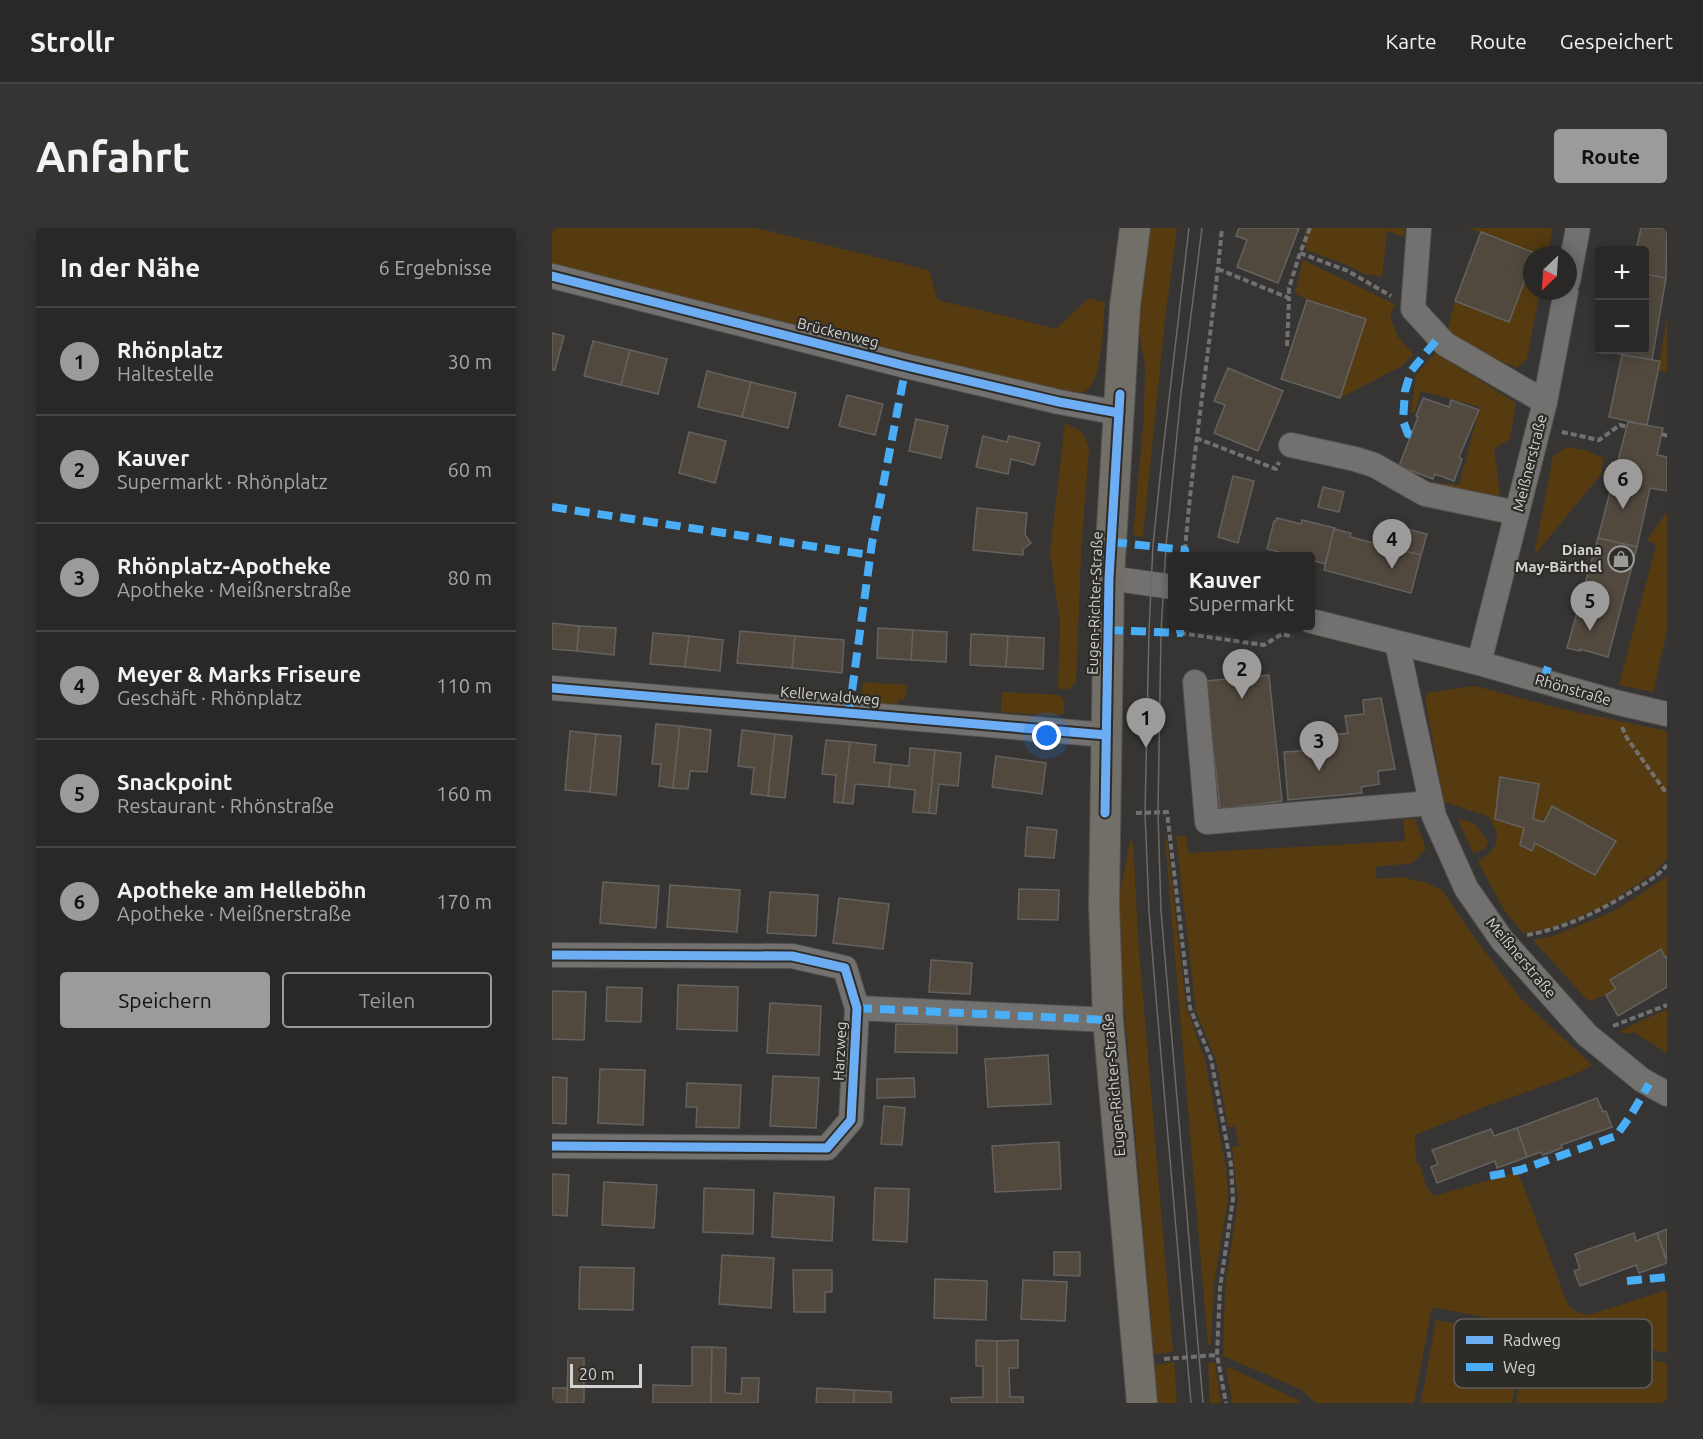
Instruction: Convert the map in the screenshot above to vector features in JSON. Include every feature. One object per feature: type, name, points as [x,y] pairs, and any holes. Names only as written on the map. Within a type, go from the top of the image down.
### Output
[{"type":"main road","name":"Eugen-Richter-Straße","points":[[1135,228],[1125,306],[1109,578],[1104,905],[1108,1020],[1142,1403]]},
{"type":"street","points":[[1413,309],[1419,228]]},
{"type":"street","points":[[1575,246],[1578,228]]},
{"type":"street","name":"Brückenweg","points":[[552,276],[917,369],[1068,404],[1119,413]]},
{"type":"street","name":"Meißnerstraße","points":[[1479,663],[1539,428],[1564,300]]},
{"type":"street","name":"Meißnerstraße","points":[[1413,309],[1445,344],[1545,402]]},
{"type":"street","points":[[1291,445],[1374,465],[1425,494],[1517,513]]},
{"type":"street","points":[[1109,578],[1168,586]]},
{"type":"street","name":"Rhönstraße","points":[[1309,630],[1397,643],[1667,714]]},
{"type":"street","name":"Meißnerstraße","points":[[1397,643],[1434,816],[1466,888],[1502,940],[1587,1035],[1642,1080],[1667,1094]]},
{"type":"street","points":[[1195,682],[1207,822],[1431,803]]},
{"type":"street","name":"Kellerwaldweg","points":[[552,688],[1106,735]]},
{"type":"street","name":"Harzweg","points":[[552,955],[792,956],[845,968],[857,1008],[851,1119],[827,1148],[552,1146]]},
{"type":"street","name":"Harzweg","points":[[857,1008],[1108,1020]]},
{"type":"path","points":[[1185,550],[1196,438],[1222,228]]},
{"type":"path","points":[[1287,346],[1289,288],[1310,228]]},
{"type":"path","points":[[1300,253],[1348,271],[1413,309]]},
{"type":"path","points":[[1218,269],[1289,298]]},
{"type":"path","points":[[1539,428],[1599,440],[1620,425],[1627,427]]},
{"type":"path","points":[[1196,438],[1276,469],[1287,444],[1291,445]]},
{"type":"path","points":[[1180,633],[1264,645],[1282,634],[1298,630]]},
{"type":"path","points":[[1619,703],[1617,717],[1627,738],[1667,794]]},
{"type":"path","points":[[1136,813],[1167,812],[1191,1008],[1211,1059],[1231,1165],[1233,1199],[1220,1288],[1217,1355],[1226,1403]]},
{"type":"path","points":[[1502,940],[1552,931],[1606,907],[1660,874],[1667,865]]},
{"type":"path","points":[[1587,1035],[1667,1005]]},
{"type":"path","points":[[1138,1361],[1217,1355]]},
{"type":"shaded area","points":[[552,228],[756,228],[929,270],[937,300],[1056,329],[1089,298],[1105,302],[1101,349],[1096,374],[1087,390],[1069,395],[552,269]]},
{"type":"shaded area","points":[[1151,228],[1177,228],[1165,319],[1143,537],[1133,535],[1144,416],[1145,367],[1140,338],[1140,315]]},
{"type":"shaded area","points":[[1305,228],[1405,228],[1404,237],[1387,231],[1382,277],[1364,274],[1350,266],[1306,250]]},
{"type":"shaded area","points":[[1468,228],[1553,228],[1549,246],[1523,246],[1523,249]]},
{"type":"shaded area","points":[[1303,260],[1395,304],[1390,317],[1398,337],[1413,354],[1402,366],[1340,398],[1365,319],[1307,300],[1295,293]]},
{"type":"shaded area","points":[[1523,285],[1523,300],[1538,300],[1527,359],[1517,368],[1494,358],[1489,364],[1446,335],[1455,301],[1509,322]]},
{"type":"shaded area","points":[[1667,319],[1667,372],[1658,370]]},
{"type":"shaded area","points":[[1435,353],[1516,403],[1510,439],[1494,449],[1500,493],[1496,501],[1422,481],[1459,485],[1480,407],[1421,391],[1415,412],[1411,412],[1416,375]]},
{"type":"shaded area","points":[[1065,423],[1082,432],[1089,447],[1081,554],[1076,682],[1069,689],[1058,689],[1060,622],[1050,553]]},
{"type":"shaded area","points":[[1567,447],[1588,451],[1603,458],[1602,473],[1534,556],[1553,456]]},
{"type":"shaded area","points":[[1667,512],[1667,631],[1653,692],[1619,685],[1656,545],[1647,540]]},
{"type":"shaded area","points":[[863,682],[907,685],[905,699],[899,699],[898,704],[862,702]]},
{"type":"shaded area","points":[[1475,686],[1562,709],[1667,731],[1667,858],[1654,873],[1604,906],[1549,929],[1523,933],[1504,910],[1478,861],[1494,848],[1496,842],[1496,831],[1490,817],[1444,802],[1425,700],[1427,693]],"holes":[[[1500,777],[1539,784],[1533,819],[1544,822],[1553,806],[1616,840],[1594,875],[1535,843],[1532,851],[1520,845],[1524,828],[1495,818]]]},
{"type":"shaded area","points":[[1002,692],[1057,695],[1062,697],[1064,702],[1064,713],[1055,716],[1001,712]]},
{"type":"shaded area","points":[[1403,819],[1415,819],[1426,849],[1412,863],[1375,867],[1377,879],[1400,877],[1424,882],[1442,890],[1476,940],[1521,999],[1592,1065],[1576,1074],[1415,1135],[1416,1163],[1419,1163],[1430,1192],[1434,1196],[1518,1172],[1568,1305],[1577,1312],[1589,1315],[1667,1290],[1667,1353],[1652,1350],[1652,1319],[1493,1319],[1432,1307],[1414,1403],[1316,1403],[1302,1390],[1223,1356],[1225,1289],[1238,1200],[1232,1147],[1239,1146],[1235,1126],[1228,1127],[1216,1060],[1196,1011],[1176,837],[1186,835],[1188,853],[1405,841]]},
{"type":"shaded area","points":[[1458,819],[1472,823],[1479,830],[1488,843],[1484,849],[1473,853]]},
{"type":"shaded area","points":[[1165,838],[1167,838],[1186,1006],[1205,1060],[1226,1167],[1228,1199],[1214,1283],[1211,1345],[1208,1345]]},
{"type":"shaded area","points":[[1133,841],[1138,938],[1173,1352],[1154,1354],[1116,912],[1130,842]]},
{"type":"shaded area","points":[[1667,877],[1667,956],[1665,957],[1660,950],[1610,979],[1616,989],[1606,995],[1588,1001],[1533,940],[1553,936],[1612,912]]},
{"type":"shaded area","points":[[1667,1009],[1667,1053],[1634,1032],[1624,1034],[1620,1031]]},
{"type":"shaded area","points":[[1436,1320],[1454,1323],[1454,1388],[1515,1388],[1512,1403],[1421,1403]]},
{"type":"shaded area","points":[[1652,1360],[1667,1363],[1667,1403],[1516,1403],[1519,1388],[1652,1388]]},
{"type":"shaded area","points":[[1174,1362],[1177,1403],[1157,1403],[1154,1365]]},
{"type":"shaded area","points":[[1208,1363],[1215,1363],[1221,1403],[1210,1403]]},
{"type":"shaded area","points":[[1226,1366],[1298,1400],[1301,1403],[1232,1403]]},
{"type":"building","points":[[1239,228],[1299,228],[1278,283],[1237,267],[1247,240],[1236,236]]},
{"type":"building","points":[[1641,228],[1667,228],[1666,278],[1649,275],[1649,246],[1637,246]]},
{"type":"building","points":[[1481,232],[1523,248],[1523,285],[1509,322],[1455,301]]},
{"type":"building","points":[[1649,275],[1666,278],[1652,360],[1618,354],[1649,354]]},
{"type":"building","points":[[1307,300],[1366,319],[1340,398],[1281,379]]},
{"type":"building","points":[[552,333],[564,336],[555,370],[552,370]]},
{"type":"building","points":[[593,341],[630,350],[621,385],[584,376]]},
{"type":"building","points":[[630,350],[667,359],[658,394],[621,385]]},
{"type":"building","points":[[1622,355],[1660,361],[1647,425],[1609,417]]},
{"type":"building","points":[[1228,368],[1283,391],[1258,451],[1214,433],[1225,405],[1214,401]]},
{"type":"building","points":[[707,371],[751,382],[742,417],[698,407]]},
{"type":"building","points":[[751,382],[796,393],[788,428],[742,417]]},
{"type":"building","points":[[847,395],[883,404],[875,435],[839,426]]},
{"type":"building","points":[[1423,398],[1449,407],[1451,400],[1479,410],[1459,457],[1462,459],[1454,481],[1435,474],[1433,479],[1399,466]]},
{"type":"building","points":[[916,419],[948,426],[941,458],[909,451]]},
{"type":"building","points":[[1628,422],[1663,428],[1657,455],[1667,457],[1667,491],[1650,488],[1637,547],[1598,538]]},
{"type":"building","points":[[689,432],[726,441],[715,483],[679,473]]},
{"type":"building","points":[[983,436],[1007,442],[1009,436],[1040,443],[1034,465],[1011,459],[1008,474],[976,467]]},
{"type":"building","points":[[1233,476],[1254,481],[1238,543],[1218,537]]},
{"type":"building","points":[[1323,487],[1344,492],[1339,512],[1318,507]]},
{"type":"building","points":[[977,508],[1027,513],[1025,535],[1031,543],[1023,549],[1023,555],[973,550]]},
{"type":"building","points":[[1277,518],[1301,524],[1302,520],[1335,528],[1325,564],[1315,561],[1315,552],[1279,552],[1267,549],[1274,521]]},
{"type":"building","points":[[1400,527],[1427,534],[1421,555],[1395,549]]},
{"type":"building","points":[[1334,529],[1351,533],[1350,537],[1421,555],[1411,593],[1324,570]]},
{"type":"building","points":[[1598,538],[1637,547],[1608,657],[1580,649],[1580,651],[1567,648]]},
{"type":"building","points":[[552,623],[579,626],[577,651],[552,649]]},
{"type":"building","points":[[579,626],[616,628],[614,655],[577,651]]},
{"type":"building","points":[[878,628],[913,630],[911,660],[877,658]]},
{"type":"building","points":[[913,630],[947,632],[946,662],[911,660]]},
{"type":"building","points":[[740,631],[795,636],[792,668],[737,663]]},
{"type":"building","points":[[653,633],[689,636],[685,667],[650,664]]},
{"type":"building","points":[[971,634],[1008,636],[1006,667],[970,665]]},
{"type":"building","points":[[689,636],[723,640],[720,671],[685,667]]},
{"type":"building","points":[[795,636],[844,640],[842,673],[792,668]]},
{"type":"building","points":[[1008,636],[1044,638],[1043,669],[1006,667]]},
{"type":"building","points":[[1269,675],[1282,801],[1220,809],[1206,681]]},
{"type":"building","points":[[1381,698],[1395,769],[1378,771],[1379,784],[1361,787],[1362,793],[1288,800],[1284,752],[1333,749],[1332,735],[1348,733],[1345,716],[1364,714],[1363,700]]},
{"type":"building","points":[[656,724],[680,726],[673,788],[659,786],[661,764],[652,764]]},
{"type":"building","points":[[680,726],[711,730],[707,772],[690,771],[688,789],[673,788]]},
{"type":"building","points":[[742,730],[775,734],[768,796],[751,794],[754,768],[738,766]]},
{"type":"building","points":[[570,731],[596,734],[590,792],[565,790]]},
{"type":"building","points":[[596,734],[621,736],[616,795],[590,792]]},
{"type":"building","points":[[775,734],[792,736],[785,798],[768,796]]},
{"type":"building","points":[[826,740],[850,742],[843,803],[834,802],[836,775],[822,774]]},
{"type":"building","points":[[850,742],[876,745],[874,762],[891,764],[889,787],[855,784],[853,804],[843,803]]},
{"type":"building","points":[[910,748],[935,750],[929,813],[913,812],[915,790],[889,787],[891,764],[909,766]]},
{"type":"building","points":[[935,750],[961,753],[958,786],[939,784],[936,814],[929,813]]},
{"type":"building","points":[[996,756],[1046,763],[1042,794],[992,787]]},
{"type":"building","points":[[1500,777],[1539,784],[1533,819],[1544,822],[1552,806],[1616,841],[1595,875],[1535,843],[1532,851],[1520,845],[1524,828],[1495,819]]},
{"type":"building","points":[[1027,827],[1057,830],[1054,858],[1025,856]]},
{"type":"building","points":[[603,882],[659,886],[656,928],[600,923]]},
{"type":"building","points":[[670,885],[740,890],[737,932],[667,927]]},
{"type":"building","points":[[1019,889],[1059,890],[1058,920],[1018,919]]},
{"type":"building","points":[[770,892],[818,895],[816,936],[767,933]]},
{"type":"building","points":[[839,898],[889,904],[883,949],[833,943]]},
{"type":"building","points":[[1661,949],[1665,957],[1667,956],[1667,987],[1618,1016],[1606,995],[1616,989],[1610,980]]},
{"type":"building","points":[[931,960],[972,963],[970,994],[929,992]]},
{"type":"building","points":[[678,985],[738,987],[737,1031],[677,1029]]},
{"type":"building","points":[[607,987],[642,988],[641,1022],[606,1021]]},
{"type":"building","points":[[552,991],[586,992],[584,1040],[552,1039]]},
{"type":"building","points":[[770,1003],[821,1006],[819,1055],[767,1053]]},
{"type":"building","points":[[896,1024],[957,1025],[957,1053],[895,1052]]},
{"type":"building","points":[[1048,1055],[1051,1104],[988,1107],[985,1059]]},
{"type":"building","points":[[600,1069],[645,1070],[643,1125],[598,1123]]},
{"type":"building","points":[[773,1076],[819,1078],[816,1128],[770,1126]]},
{"type":"building","points":[[552,1077],[567,1078],[566,1124],[552,1123]]},
{"type":"building","points":[[914,1078],[915,1097],[877,1098],[877,1079]]},
{"type":"building","points":[[687,1083],[741,1085],[739,1128],[696,1127],[697,1107],[686,1107]]},
{"type":"building","points":[[1597,1098],[1603,1112],[1606,1111],[1612,1127],[1561,1145],[1562,1148],[1543,1155],[1541,1152],[1527,1157],[1517,1128]]},
{"type":"building","points":[[884,1106],[905,1108],[902,1145],[881,1144]]},
{"type":"building","points":[[1517,1128],[1527,1157],[1497,1168],[1495,1161],[1437,1183],[1431,1167],[1438,1164],[1432,1150],[1491,1129],[1494,1136]]},
{"type":"building","points":[[1059,1142],[1061,1189],[995,1192],[992,1146]]},
{"type":"building","points":[[552,1174],[569,1175],[567,1216],[552,1215]]},
{"type":"building","points":[[604,1182],[657,1185],[654,1228],[602,1225]]},
{"type":"building","points":[[704,1188],[754,1190],[753,1234],[703,1232]]},
{"type":"building","points":[[875,1188],[909,1189],[907,1242],[873,1240]]},
{"type":"building","points":[[774,1193],[834,1197],[832,1241],[772,1237]]},
{"type":"building","points":[[1667,1229],[1667,1260],[1657,1233]]},
{"type":"building","points":[[1634,1233],[1636,1241],[1657,1233],[1667,1263],[1639,1273],[1636,1265],[1580,1286],[1574,1271],[1580,1269],[1575,1254]]},
{"type":"building","points":[[1054,1252],[1080,1252],[1080,1276],[1054,1275]]},
{"type":"building","points":[[722,1255],[774,1258],[771,1308],[719,1304]]},
{"type":"building","points":[[580,1267],[634,1268],[633,1310],[579,1309]]},
{"type":"building","points":[[793,1270],[832,1270],[832,1292],[825,1292],[825,1312],[794,1312]]},
{"type":"building","points":[[935,1279],[987,1281],[986,1320],[934,1318]]},
{"type":"building","points":[[1023,1280],[1067,1282],[1065,1321],[1021,1319]]},
{"type":"building","points":[[976,1340],[997,1341],[997,1403],[952,1403],[951,1398],[983,1397],[983,1366],[976,1366]]},
{"type":"building","points":[[1018,1340],[1018,1368],[1009,1368],[1010,1397],[1023,1397],[1023,1403],[997,1403],[997,1341]]},
{"type":"building","points":[[692,1347],[712,1347],[711,1403],[653,1403],[653,1385],[692,1386]]},
{"type":"building","points":[[712,1347],[726,1348],[725,1393],[741,1394],[742,1378],[759,1378],[758,1403],[711,1403]]},
{"type":"building","points":[[568,1358],[584,1358],[584,1403],[567,1403]]},
{"type":"building","points":[[552,1388],[567,1388],[567,1403],[552,1403]]},
{"type":"building","points":[[817,1388],[854,1390],[854,1403],[816,1403]]},
{"type":"building","points":[[854,1390],[891,1392],[891,1403],[854,1403]]},
{"type":"tram line","points":[[1189,228],[1153,545],[1145,813],[1149,911],[1191,1403]]},
{"type":"tram line","points":[[1202,228],[1181,394],[1166,546],[1161,632],[1158,812],[1161,911],[1203,1403]]},
{"type":"marked path","points":[[1411,435],[1408,434],[1403,421],[1405,391],[1411,371],[1439,337]]},
{"type":"marked path","points":[[849,713],[872,543],[906,366]]},
{"type":"marked path","points":[[552,507],[870,555]]},
{"type":"marked path","points":[[1112,542],[1185,550],[1185,552]]},
{"type":"marked path","points":[[1108,630],[1180,633],[1180,630]]},
{"type":"marked path","points":[[1543,681],[1549,664]]},
{"type":"marked path","points":[[857,1008],[1108,1020]]},
{"type":"marked path","points":[[1490,1176],[1520,1170],[1616,1136],[1649,1084]]},
{"type":"marked path","points":[[1627,1281],[1667,1277]]},
{"type":"cycle path","points":[[552,276],[906,366],[1059,402],[1119,413]]},
{"type":"cycle path","points":[[1105,813],[1109,578],[1120,394]]},
{"type":"cycle path","points":[[552,688],[1106,735]]},
{"type":"cycle path","points":[[552,955],[792,956],[845,968],[857,1008],[851,1120],[827,1148],[552,1146]]},
{"type":"place","name":"Apotheke am Helleböhn","points":[[1623,509]]},
{"type":"place","name":"Diana May-Bärthel","points":[[1621,559]]},
{"type":"place","name":"Meyer & Marks Friseure","points":[[1392,569]]},
{"type":"place","name":"Snackpoint","points":[[1590,631]]},
{"type":"place","name":"Kauver","points":[[1242,699]]},
{"type":"place","name":"Rhönplatz","points":[[1146,748]]},
{"type":"place","name":"Rhönplatz-Apotheke","points":[[1319,771]]}]
